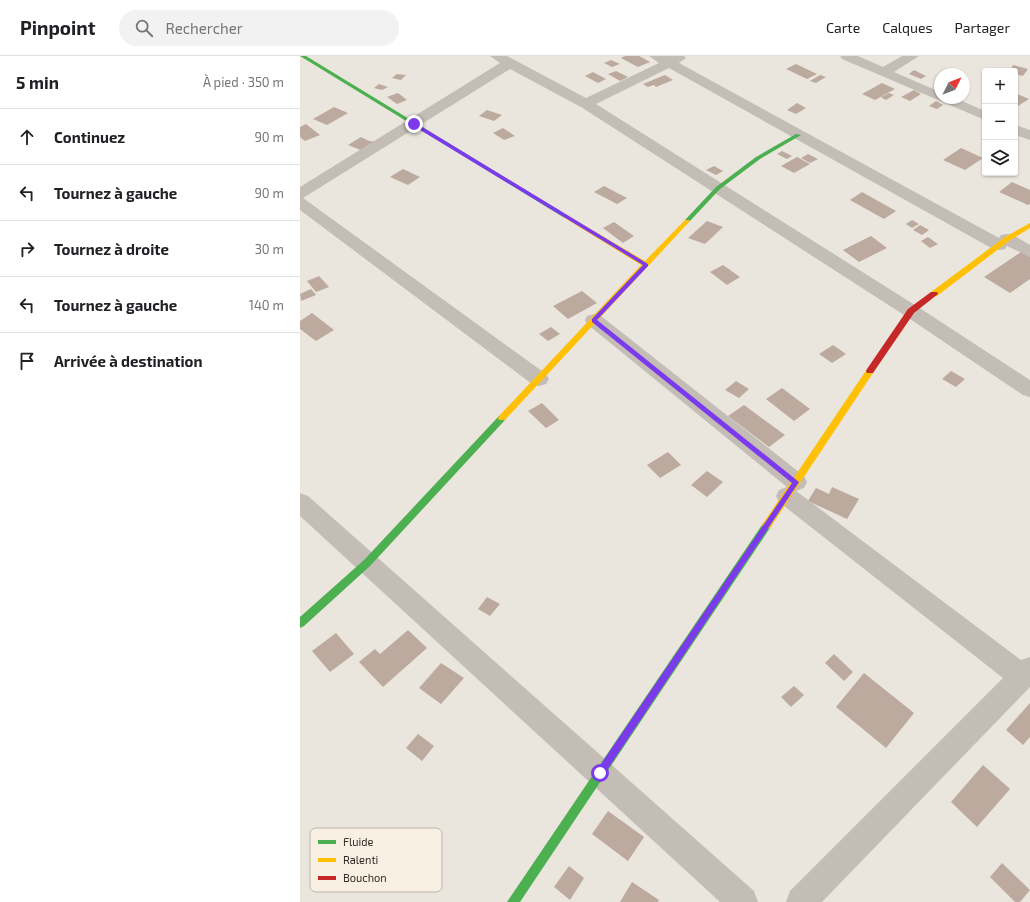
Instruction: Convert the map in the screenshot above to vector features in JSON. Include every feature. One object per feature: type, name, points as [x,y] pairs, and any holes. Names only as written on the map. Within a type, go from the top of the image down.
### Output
[{"type":"street","points":[[302,56],[646,265]]},
{"type":"street","points":[[586,104],[662,59],[683,56]]},
{"type":"street","points":[[847,56],[934,94]]},
{"type":"street","points":[[883,72],[912,56]]},
{"type":"street","points":[[662,59],[798,135],[1003,242],[1030,252]]},
{"type":"street","points":[[300,194],[414,124],[504,60],[586,104],[911,310],[1030,390]]},
{"type":"street","points":[[957,104],[982,115]]},
{"type":"street","points":[[1018,130],[1030,136]]},
{"type":"street","points":[[300,623],[367,563],[718,188],[758,158],[798,135]]},
{"type":"street","points":[[300,202],[539,379]]},
{"type":"street","points":[[512,902],[911,310],[1003,242],[1030,225]]},
{"type":"street","points":[[594,320],[791,489],[1026,673],[801,902]]},
{"type":"street","points":[[300,502],[743,902]]},
{"type":"building","points":[[625,56],[639,56],[650,62],[638,67],[621,58]]},
{"type":"building","points":[[611,60],[620,64],[612,67],[604,63]]},
{"type":"building","points":[[796,64],[817,74],[807,79],[786,69]]},
{"type":"building","points":[[1013,65],[1028,69],[1023,76],[1018,75],[1018,68],[1012,68]]},
{"type":"building","points":[[914,70],[926,76],[921,79],[909,74]]},
{"type":"building","points":[[616,71],[628,77],[620,81],[608,74]]},
{"type":"building","points":[[593,72],[606,79],[598,83],[585,76]]},
{"type":"building","points":[[397,74],[406,75],[401,80],[392,78]]},
{"type":"building","points":[[665,75],[673,80],[656,87],[654,85],[648,87],[643,84]]},
{"type":"building","points":[[820,75],[826,77],[816,83],[810,81]]},
{"type":"building","points":[[882,83],[895,89],[875,100],[862,94]]},
{"type":"building","points":[[379,84],[388,87],[382,90],[374,88]]},
{"type":"building","points":[[914,90],[921,94],[910,101],[901,97]]},
{"type":"building","points":[[398,93],[407,100],[397,104],[387,97]]},
{"type":"building","points":[[889,93],[894,95],[886,100],[881,97]]},
{"type":"building","points":[[1018,94],[1029,99],[1018,106]]},
{"type":"building","points":[[934,102],[934,104],[943,105],[937,109],[929,106]]},
{"type":"building","points":[[797,103],[806,108],[796,114],[787,110]]},
{"type":"building","points":[[334,107],[348,113],[327,125],[313,119]]},
{"type":"building","points":[[487,110],[502,115],[494,121],[479,116]]},
{"type":"building","points":[[306,124],[320,135],[305,141],[300,137],[300,127]]},
{"type":"building","points":[[503,128],[515,136],[504,140],[493,133]]},
{"type":"building","points":[[361,137],[369,141],[377,142],[363,151],[348,145]]},
{"type":"building","points":[[961,148],[982,158],[965,170],[943,160]]},
{"type":"building","points":[[782,151],[792,156],[787,159],[777,154]]},
{"type":"building","points":[[808,154],[818,159],[810,163],[801,158]]},
{"type":"building","points":[[797,157],[810,164],[794,173],[781,166]]},
{"type":"building","points":[[714,166],[723,171],[716,175],[706,170]]},
{"type":"building","points":[[403,169],[420,177],[408,185],[390,177]]},
{"type":"building","points":[[1012,182],[1030,190],[1030,204],[1028,205],[999,192]]},
{"type":"building","points":[[604,186],[627,198],[617,204],[594,192]]},
{"type":"building","points":[[862,192],[896,211],[884,219],[850,200]]},
{"type":"building","points":[[912,220],[919,224],[912,228],[906,224]]},
{"type":"building","points":[[707,221],[723,227],[705,244],[688,238]]},
{"type":"building","points":[[614,222],[634,236],[623,243],[603,228]]},
{"type":"building","points":[[920,225],[929,230],[922,235],[913,230]]},
{"type":"building","points":[[871,236],[887,248],[859,262],[843,250]]},
{"type":"building","points":[[928,237],[938,244],[930,248],[921,241]]},
{"type":"building","points":[[1021,252],[1030,257],[1030,279],[1010,293],[984,277]]},
{"type":"building","points":[[723,265],[740,277],[727,285],[710,272]]},
{"type":"building","points":[[319,276],[329,287],[316,292],[307,281]]},
{"type":"building","points":[[311,289],[316,295],[301,301],[300,294]]},
{"type":"building","points":[[582,291],[597,303],[568,319],[553,306]]},
{"type":"building","points":[[312,313],[334,330],[316,341],[300,329],[300,321]]},
{"type":"building","points":[[551,327],[560,334],[548,341],[539,334]]},
{"type":"building","points":[[833,345],[846,354],[832,363],[819,354]]},
{"type":"building","points":[[951,371],[965,379],[956,387],[942,379]]},
{"type":"building","points":[[736,381],[749,389],[739,398],[725,390]]},
{"type":"building","points":[[782,388],[810,409],[794,421],[766,399]]},
{"type":"building","points":[[542,403],[559,420],[546,428],[528,411]]},
{"type":"building","points":[[744,405],[785,435],[769,447],[728,416]]},
{"type":"building","points":[[668,452],[681,465],[660,478],[647,465]]},
{"type":"building","points":[[707,471],[723,482],[707,497],[691,485]]},
{"type":"building","points":[[832,487],[859,499],[847,519],[808,501],[816,488],[829,494]]},
{"type":"building","points":[[487,597],[500,604],[490,616],[478,609]]},
{"type":"building","points":[[408,630],[427,648],[383,687],[359,662],[375,649],[380,654]]},
{"type":"building","points":[[336,633],[354,654],[330,672],[312,651]]},
{"type":"building","points":[[834,654],[853,672],[844,681],[825,663]]},
{"type":"building","points":[[441,663],[464,678],[441,704],[419,688]]},
{"type":"building","points":[[864,673],[914,713],[886,748],[836,707]]},
{"type":"building","points":[[794,686],[804,695],[791,707],[781,697]]},
{"type":"building","points":[[1030,703],[1030,737],[1023,745],[1006,730]]},
{"type":"building","points":[[418,734],[434,746],[422,761],[406,748]]},
{"type":"building","points":[[983,765],[1010,789],[977,827],[951,802]]},
{"type":"building","points":[[608,811],[644,837],[628,861],[592,834]]},
{"type":"building","points":[[1002,863],[1030,890],[1020,902],[1015,902],[990,877]]},
{"type":"building","points":[[569,866],[584,878],[570,900],[554,887]]},
{"type":"building","points":[[632,882],[659,900],[658,902],[620,902]]},
{"type":"traffic: fast","points":[[302,56],[565,216]]},
{"type":"traffic: fast","points":[[687,221],[718,188],[758,158],[798,135]]},
{"type":"traffic: fast","points":[[300,623],[367,563],[502,418]]},
{"type":"traffic: fast","points":[[513,902],[767,525]]},
{"type":"traffic: slow","points":[[565,216],[646,265]]},
{"type":"traffic: slow","points":[[502,418],[687,221]]},
{"type":"traffic: slow","points":[[934,294],[1007,239],[1030,225]]},
{"type":"traffic: slow","points":[[767,525],[870,371]]},
{"type":"traffic: jam","points":[[870,371],[911,311],[934,294]]},
{"type":"route","points":[[414,124],[646,265],[594,320],[796,482],[600,773]]}]
